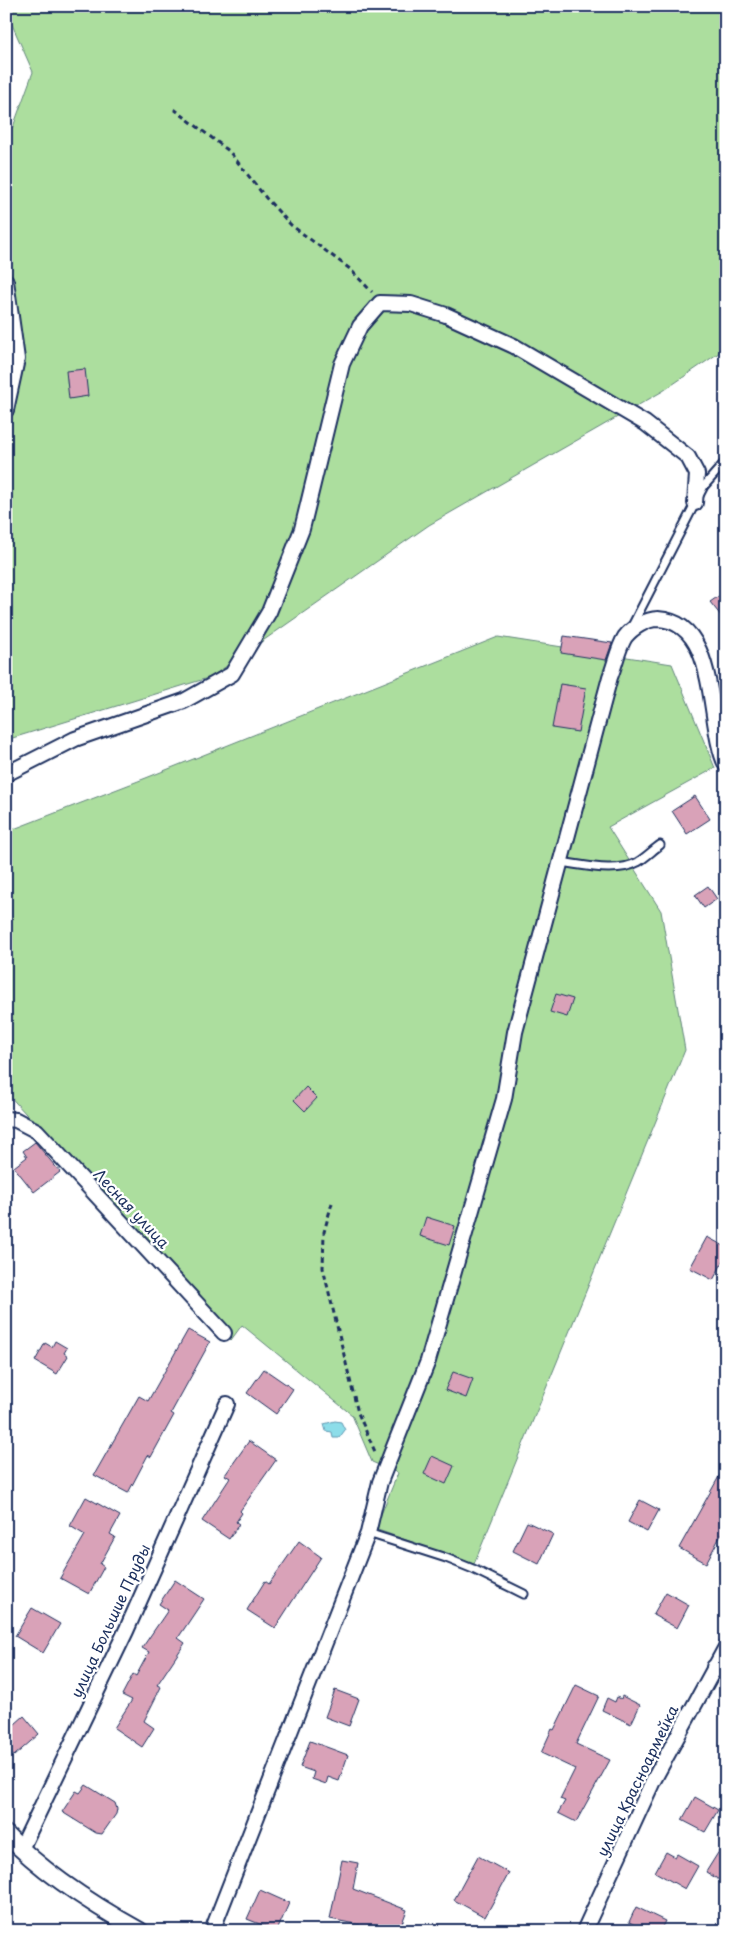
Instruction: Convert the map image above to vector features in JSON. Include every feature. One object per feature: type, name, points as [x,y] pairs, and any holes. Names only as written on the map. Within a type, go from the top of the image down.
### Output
[{"type":"street","points":[[6,281],[16,359],[6,410]]},
{"type":"street","points":[[6,774],[75,739],[184,701],[232,674],[269,612],[302,529],[342,364],[360,326],[380,303],[411,304],[446,314],[514,346],[645,423],[688,457],[697,474],[695,503]]},
{"type":"street","points":[[212,1931],[368,1532],[380,1482],[428,1362],[504,1099],[515,1032],[610,677],[625,637],[641,623],[657,619],[673,622],[688,633],[700,652],[708,672],[715,730],[721,756],[726,765]]},
{"type":"street","name":"Лесная улица","points":[[6,1119],[16,1120],[37,1131],[224,1333]]},
{"type":"street","name":"улица Большие Пруды","points":[[21,1849],[126,1631],[227,1404]]},
{"type":"street","name":"улица Красноармейка","points":[[584,1931],[653,1781],[720,1669],[726,1647]]},
{"type":"street","points":[[6,1834],[48,1871],[140,1931]]},
{"type":"lane","points":[[625,637],[704,486],[726,461]]},
{"type":"lane","points":[[560,862],[595,867],[620,867],[638,862],[660,845]]},
{"type":"lane","points":[[368,1532],[455,1562],[524,1594]]},
{"type":"path","points":[[174,110],[229,151],[266,198],[291,225],[350,269],[368,287],[380,303]]},
{"type":"path","points":[[332,1203],[324,1232],[323,1268],[358,1413],[378,1458],[380,1482]]},
{"type":"green space","points":[[6,6],[726,6],[726,348],[663,391],[429,525],[211,677],[6,740],[6,414],[17,359],[6,280],[6,134],[13,127],[33,72],[6,11]]},
{"type":"green space","points":[[498,637],[672,664],[715,768],[608,827],[661,911],[685,1050],[474,1564],[375,1529],[398,1473],[372,1462],[352,1415],[242,1325],[231,1340],[6,1092],[6,832]]},
{"type":"water","points":[[335,1421],[341,1422],[345,1430],[339,1438],[333,1438],[332,1432],[326,1431],[324,1424]]},
{"type":"building","points":[[85,369],[88,396],[69,399],[66,371]]},
{"type":"building","points":[[726,591],[726,622],[710,602]]},
{"type":"building","points":[[564,636],[612,643],[606,660],[561,653]]},
{"type":"building","points":[[560,684],[586,688],[578,732],[552,728]]},
{"type":"building","points":[[695,796],[710,819],[687,834],[672,811]]},
{"type":"building","points":[[708,886],[717,899],[704,908],[695,895]]},
{"type":"building","points":[[556,994],[573,999],[567,1017],[550,1012]]},
{"type":"building","points":[[306,1087],[317,1098],[305,1111],[294,1100]]},
{"type":"building","points":[[35,1142],[60,1172],[34,1192],[14,1167],[27,1157],[23,1151]]},
{"type":"building","points":[[426,1217],[455,1226],[449,1245],[420,1236]]},
{"type":"building","points":[[707,1237],[726,1247],[726,1256],[713,1280],[690,1268]]},
{"type":"building","points":[[188,1330],[210,1342],[171,1413],[174,1415],[151,1457],[148,1455],[128,1493],[94,1475],[139,1396],[148,1401]]},
{"type":"building","points":[[55,1341],[67,1348],[64,1353],[68,1356],[57,1374],[35,1361],[45,1343],[52,1347]]},
{"type":"building","points":[[264,1369],[293,1389],[276,1414],[247,1393]]},
{"type":"building","points":[[453,1372],[473,1379],[466,1398],[445,1390]]},
{"type":"building","points":[[249,1441],[276,1460],[240,1511],[242,1513],[236,1522],[239,1524],[229,1539],[202,1521],[230,1478],[225,1475]]},
{"type":"building","points":[[432,1456],[454,1466],[446,1484],[424,1474]]},
{"type":"building","points":[[726,1464],[726,1535],[722,1533],[706,1563],[679,1548]]},
{"type":"building","points":[[86,1497],[120,1516],[110,1534],[115,1537],[100,1564],[104,1567],[89,1594],[60,1578],[85,1535],[70,1526]]},
{"type":"building","points":[[640,1500],[659,1510],[647,1532],[628,1522]]},
{"type":"building","points":[[527,1522],[553,1534],[539,1564],[513,1551]]},
{"type":"building","points":[[299,1541],[321,1557],[275,1628],[247,1610],[265,1581],[269,1584]]},
{"type":"building","points":[[175,1580],[204,1599],[178,1638],[185,1643],[157,1685],[161,1687],[144,1721],[154,1728],[142,1747],[114,1728],[132,1700],[122,1695],[133,1674],[136,1676],[149,1652],[142,1648],[168,1610],[159,1604]]},
{"type":"building","points":[[666,1592],[689,1605],[677,1628],[653,1615]]},
{"type":"building","points":[[32,1608],[60,1624],[43,1653],[15,1636]]},
{"type":"building","points":[[576,1685],[599,1696],[576,1744],[610,1760],[576,1822],[558,1813],[565,1801],[560,1799],[575,1769],[541,1753]]},
{"type":"building","points":[[335,1690],[359,1699],[349,1726],[325,1717]]},
{"type":"building","points":[[622,1696],[640,1705],[631,1724],[602,1710],[607,1698],[615,1702],[617,1697],[621,1699]]},
{"type":"building","points":[[24,1716],[39,1734],[14,1756],[6,1748],[6,1732]]},
{"type":"building","points":[[310,1741],[348,1755],[339,1781],[328,1777],[326,1784],[312,1779],[314,1772],[300,1767]]},
{"type":"building","points":[[86,1785],[115,1803],[117,1809],[116,1814],[102,1834],[96,1833],[62,1812],[76,1791],[80,1793]]},
{"type":"building","points":[[695,1797],[718,1810],[705,1832],[682,1820]]},
{"type":"building","points":[[726,1840],[726,1884],[706,1872]]},
{"type":"building","points":[[666,1852],[675,1857],[677,1854],[698,1866],[685,1889],[655,1872]]},
{"type":"building","points":[[478,1856],[509,1873],[485,1917],[454,1900]]},
{"type":"building","points":[[342,1860],[358,1863],[353,1889],[407,1910],[399,1931],[357,1931],[360,1925],[330,1919]]},
{"type":"building","points":[[260,1890],[289,1903],[277,1931],[247,1919]]},
{"type":"building","points":[[636,1907],[665,1921],[660,1931],[637,1931],[639,1927],[629,1922]]}]
